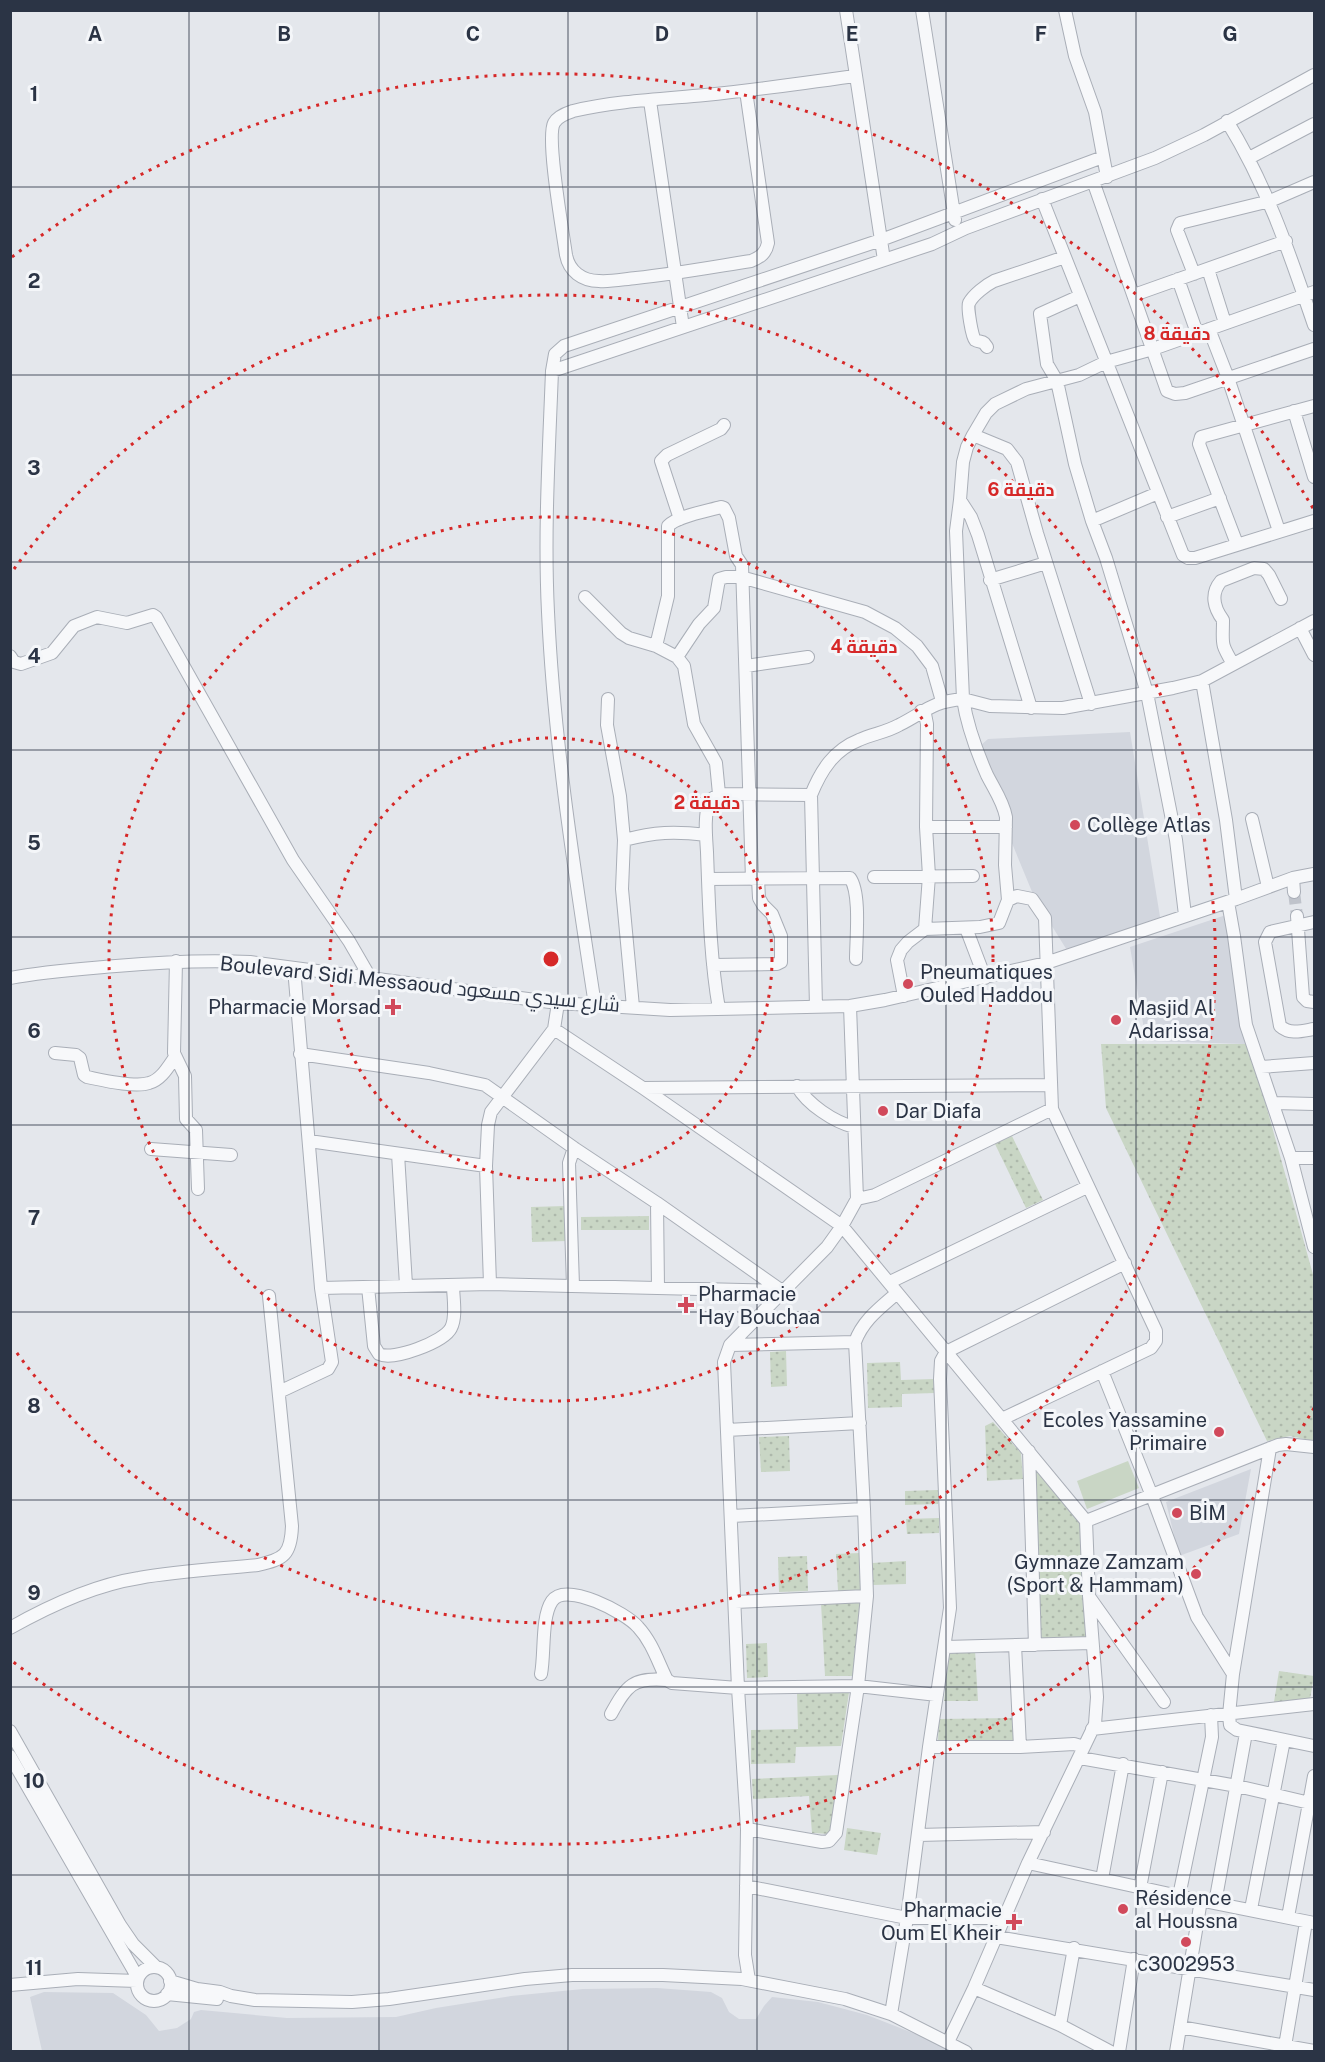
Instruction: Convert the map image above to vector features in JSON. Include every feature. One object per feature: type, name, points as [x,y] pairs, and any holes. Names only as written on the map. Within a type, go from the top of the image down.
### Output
[{"type":"street","points":[[846,10],[885,260]]},
{"type":"street","points":[[922,10],[957,232]]},
{"type":"street","points":[[1065,10],[1075,56],[1092,100],[1107,177]]},
{"type":"street","points":[[552,370],[885,260],[1107,177],[1164,154],[1314,75]]},
{"type":"street","points":[[746,91],[766,229],[767,248],[759,258],[675,273],[598,282],[584,278],[573,271],[566,255],[553,153],[552,128],[555,121],[571,111],[855,76]]},
{"type":"street","points":[[650,100],[683,327]]},
{"type":"street","points":[[1227,121],[1249,158],[1270,201],[1309,294],[1314,325]]},
{"type":"street","points":[[1249,158],[1314,124]]},
{"type":"street","points":[[595,1005],[568,826],[554,701],[548,611],[546,551],[552,370],[555,354],[564,346],[881,240],[1104,157]]},
{"type":"street","points":[[1093,181],[1165,387],[1171,393],[1185,393],[1314,349]]},
{"type":"street","points":[[1194,274],[1177,230],[1179,223],[1270,201],[1314,182]]},
{"type":"street","points":[[1042,200],[1181,553],[1188,558],[1195,558],[1314,521]]},
{"type":"street","points":[[1134,295],[1286,242]]},
{"type":"street","points":[[987,347],[984,343],[975,340],[973,336],[968,310],[972,299],[994,281],[1065,257]]},
{"type":"street","points":[[1208,269],[1225,323]]},
{"type":"street","points":[[1178,279],[1228,378],[1280,531]]},
{"type":"street","points":[[904,996],[897,960],[908,942],[925,929],[966,928],[999,922],[1008,900],[1005,884],[1004,806],[980,758],[966,716],[963,699],[956,531],[963,462],[973,435],[986,413],[995,404],[1026,389],[1079,375],[1106,362],[1153,349],[1309,294]]},
{"type":"street","points":[[1080,296],[1040,314],[1047,363],[1057,381],[1075,464],[1147,693],[1173,819],[1185,915]]},
{"type":"street","points":[[1237,544],[1199,444],[1200,439],[1204,435],[1314,406]]},
{"type":"street","points":[[1294,411],[1314,477]]},
{"type":"street","points":[[680,519],[661,461],[721,429],[724,425]]},
{"type":"street","points":[[973,435],[1007,449],[1017,462],[1090,704]]},
{"type":"street","points":[[1092,521],[1158,493]]},
{"type":"street","points":[[1167,517],[1220,498]]},
{"type":"street","points":[[960,500],[978,535],[1031,708]]},
{"type":"street","points":[[656,646],[668,596],[668,526],[671,522],[680,519],[724,508],[729,518],[736,556],[742,565],[747,794],[755,879],[759,898],[772,914],[782,936],[781,962],[713,966]]},
{"type":"street","points":[[990,580],[1046,563]]},
{"type":"street","points":[[1233,664],[1222,646],[1223,620],[1214,608],[1218,585],[1221,581],[1254,568],[1264,569],[1281,599]]},
{"type":"street","points":[[677,657],[699,624],[714,608],[719,579],[741,577],[865,612],[895,628],[917,646],[932,666],[942,701]]},
{"type":"street","points":[[585,597],[621,633],[637,641],[656,646],[677,657],[684,666],[696,728],[716,763],[719,794]]},
{"type":"street","points":[[10,656],[14,662],[21,664],[52,653],[74,626],[97,616],[127,623],[147,616],[156,617],[293,860],[349,941],[371,979]]},
{"type":"street","points":[[816,1007],[811,795],[820,774],[844,748],[858,740],[898,726],[942,701],[963,699],[990,706],[1063,708],[1202,681],[1314,621]]},
{"type":"street","points":[[1300,628],[1314,655]]},
{"type":"street","points":[[746,666],[808,657]]},
{"type":"street","points":[[1202,681],[1226,820],[1234,936],[1246,1025],[1274,1102],[1314,1247]]},
{"type":"street","points":[[608,699],[609,742],[620,796],[624,840],[622,889],[633,1008]]},
{"type":"street","points":[[921,711],[925,714],[927,724],[926,827],[929,876],[925,929]]},
{"type":"street","points":[[719,1009],[713,966],[706,835],[707,807],[711,798],[719,794],[811,795]]},
{"type":"street","points":[[1252,819],[1268,887]]},
{"type":"street","points":[[926,827],[1006,827]]},
{"type":"street","points":[[624,840],[651,833],[677,831],[706,835]]},
{"type":"street","name":"Boulevard Sidi Messaoud شارع سيدي مسعود","points":[[10,978],[44,972],[176,961],[250,962],[558,1003],[670,1010],[850,1005],[904,996],[1046,963],[1232,901],[1293,878],[1314,874]]},
{"type":"street","points":[[874,877],[973,876]]},
{"type":"street","points":[[708,879],[850,878],[856,897],[856,959]]},
{"type":"street","points":[[1293,878],[1294,892]]},
{"type":"street","points":[[1002,1419],[1151,1348],[1156,1341],[1156,1332],[1152,1322],[1052,1109],[1046,927],[1041,910],[1032,899],[1026,897],[1008,900]]},
{"type":"street","points":[[1314,922],[1297,921],[1270,932],[1265,942],[1280,1026],[1292,1032],[1314,1029]]},
{"type":"street","points":[[1297,921],[1304,997],[1307,1001],[1314,1002]]},
{"type":"street","points":[[966,928],[985,978]]},
{"type":"street","points":[[176,961],[175,1057],[185,1076],[186,1119],[196,1130],[198,1189]]},
{"type":"street","points":[[279,1392],[331,1367],[321,1288],[294,968]]},
{"type":"street","points":[[490,1284],[486,1166],[489,1119],[502,1096],[554,1029],[558,1003]]},
{"type":"street","points":[[749,1980],[745,1955],[747,1829],[738,1688],[724,1362],[730,1345],[827,1247],[857,1199],[850,1005]]},
{"type":"street","points":[[554,1029],[842,1226],[1086,1521],[1092,1643],[1098,1708],[1082,1752],[1028,1863],[948,2042]]},
{"type":"street","points":[[55,1053],[76,1055],[80,1058],[84,1075],[87,1077],[139,1085],[150,1083],[165,1072],[175,1057]]},
{"type":"street","points":[[300,1054],[485,1085],[782,1291]]},
{"type":"street","points":[[1261,1067],[1314,1063]]},
{"type":"street","points":[[643,1088],[1050,1085]]},
{"type":"street","points":[[797,1086],[801,1094],[811,1103],[842,1124],[854,1127]]},
{"type":"street","points":[[1274,1102],[1314,1104]]},
{"type":"street","points":[[857,1199],[875,1195],[1052,1109]]},
{"type":"street","points":[[309,1141],[486,1166]]},
{"type":"street","points":[[573,1286],[569,1163],[574,1148]]},
{"type":"street","points":[[151,1149],[231,1155]]},
{"type":"street","points":[[398,1154],[406,1285]]},
{"type":"street","points":[[1291,1158],[1314,1158]]},
{"type":"street","points":[[747,1829],[822,1842],[829,1841],[836,1833],[858,1686],[867,1596],[855,1342],[860,1329],[893,1288],[1087,1187]]},
{"type":"street","points":[[657,1203],[658,1287]]},
{"type":"street","points":[[891,2014],[907,1918],[950,1608],[940,1370],[942,1357],[946,1352],[1125,1263]]},
{"type":"street","points":[[321,1288],[490,1284],[782,1291]]},
{"type":"street","points":[[368,1287],[374,1346],[379,1354],[390,1357],[427,1344],[447,1333],[453,1321],[453,1285]]},
{"type":"street","points":[[10,1628],[41,1610],[108,1585],[137,1578],[258,1565],[277,1561],[287,1552],[291,1533],[269,1296]]},
{"type":"street","points":[[730,1345],[855,1342]]},
{"type":"street","points":[[1102,1371],[1197,1617],[1233,1674]]},
{"type":"street","points":[[727,1430],[860,1423]]},
{"type":"street","points":[[1086,1521],[1270,1448],[1286,1444],[1314,1447]]},
{"type":"street","points":[[1270,1448],[1233,1674],[1230,1725],[1246,1733],[1314,1746]]},
{"type":"street","points":[[1029,1451],[1035,1645]]},
{"type":"street","points":[[732,1516],[864,1509]]},
{"type":"street","points":[[542,1674],[546,1623],[551,1604],[557,1596],[573,1593],[612,1609],[638,1626],[667,1680]]},
{"type":"street","points":[[735,1602],[867,1596]]},
{"type":"street","points":[[1089,1596],[1164,1702]]},
{"type":"street","points":[[946,1647],[1092,1643]]},
{"type":"street","points":[[1015,1645],[1020,1747]]},
{"type":"street","points":[[611,1714],[627,1688],[643,1680],[667,1680],[678,1685],[738,1688],[858,1686],[937,1695]]},
{"type":"street","points":[[1092,1729],[1314,1704]]},
{"type":"street","points":[[1179,1896],[1212,1737],[1211,1715]]},
{"type":"street","points":[[10,1731],[120,1925],[133,1944],[156,1968],[166,1973],[170,1982],[167,1994],[154,2001],[112,1981]]},
{"type":"street","points":[[1215,1903],[1246,1733]]},
{"type":"street","points":[[1251,1909],[1284,1740]]},
{"type":"street","points":[[929,1747],[1020,1747],[1074,1744],[1082,1752],[1123,1764],[1312,1803]]},
{"type":"street","points":[[10,1756],[137,1979],[140,1994]]},
{"type":"street","points":[[1102,1880],[1123,1764]]},
{"type":"street","points":[[1140,1888],[1162,1772]]},
{"type":"street","points":[[1288,1917],[1312,1803],[1314,1776]]},
{"type":"street","points":[[918,1835],[1044,1832]]},
{"type":"street","points":[[1028,1863],[1310,1922],[1294,1986],[1285,2049]]},
{"type":"street","points":[[746,1886],[907,1918],[990,1918],[1003,1921]]},
{"type":"street","points":[[1176,2052],[1201,1900]]},
{"type":"street","points":[[996,1936],[1314,1990]]},
{"type":"street","points":[[1060,2025],[1074,1948]]},
{"type":"street","points":[[1119,2052],[1134,1959]]},
{"type":"street","points":[[10,1985],[78,1979],[112,1981],[137,1979],[144,1970],[156,1968]]},
{"type":"street","points":[[170,1982],[255,2000],[352,2002],[389,1999],[525,1979],[572,1976],[663,1975],[749,1980],[845,1999],[891,2014],[966,2052]]},
{"type":"street","points":[[974,1988],[1060,2025],[1111,2052]]},
{"type":"street","points":[[167,1994],[219,1999],[231,1996]]},
{"type":"street","points":[[1179,2027],[1285,2049],[1314,2051]]},
{"type":"shaded area","name":"Collège Atlas","points":[[1130,732],[1161,923],[1070,955],[1035,899],[974,751],[988,739]]},
{"type":"shaded area","points":[[1223,916],[1230,921],[1233,931],[1245,1044],[1146,1041],[1130,947]]},
{"type":"shaded area","points":[[1251,1469],[1239,1534],[1179,1556],[1166,1502]]},
{"type":"shaded area","points":[[657,1988],[711,1992],[722,1998],[729,2012],[739,2019],[756,2019],[772,1997],[818,2002],[867,2015],[953,2051],[42,2051],[30,1997],[44,1992],[113,1993],[146,2015],[159,2031],[177,2028],[191,2019],[194,2012],[201,2010],[287,2018],[396,2017],[511,1996],[583,1989]]},
{"type":"green space","points":[[1101,1044],[1249,1044],[1314,1278],[1314,1441],[1290,1436],[1267,1441],[1106,1108]]},
{"type":"green space","points":[[1012,1136],[1043,1200],[1026,1208],[995,1144]]},
{"type":"green space","points":[[566,1206],[567,1241],[532,1242],[531,1207]]},
{"type":"green space","points":[[649,1216],[649,1230],[581,1230],[581,1217]]},
{"type":"green space","points":[[786,1351],[787,1386],[771,1387],[770,1352]]},
{"type":"green space","points":[[900,1362],[901,1380],[934,1379],[935,1393],[902,1394],[902,1407],[868,1408],[867,1363]]},
{"type":"green space","points":[[993,1422],[1021,1453],[1023,1479],[987,1481],[985,1426]]},
{"type":"green space","points":[[789,1436],[790,1471],[761,1472],[759,1437]]},
{"type":"green space","points":[[1128,1461],[1139,1488],[1087,1509],[1077,1481]]},
{"type":"green space","points":[[1035,1469],[1078,1519],[1080,1525],[1088,1637],[1085,1638],[1041,1641]]},
{"type":"green space","points":[[938,1490],[938,1504],[905,1505],[905,1491]]},
{"type":"green space","points":[[939,1518],[939,1533],[907,1534],[906,1519]]},
{"type":"green space","points":[[860,1553],[862,1590],[838,1591],[836,1554]]},
{"type":"green space","points":[[807,1556],[808,1591],[779,1592],[778,1557]]},
{"type":"green space","points":[[906,1561],[906,1584],[873,1585],[872,1563]]},
{"type":"green space","points":[[861,1601],[854,1676],[825,1676],[821,1603]]},
{"type":"green space","points":[[767,1643],[768,1677],[747,1678],[746,1644]]},
{"type":"green space","points":[[975,1650],[978,1701],[944,1701],[949,1654]]},
{"type":"green space","points":[[1279,1671],[1314,1676],[1310,1699],[1274,1702]]},
{"type":"green space","points":[[849,1692],[841,1746],[796,1747],[795,1763],[751,1764],[751,1730],[798,1729],[797,1693]]},
{"type":"green space","points":[[1013,1718],[1014,1742],[938,1741],[939,1719]]},
{"type":"green space","points":[[838,1775],[830,1834],[812,1833],[809,1796],[753,1799],[752,1779]]},
{"type":"green space","points":[[847,1828],[881,1833],[877,1855],[844,1850]]},
{"type":"tunnel","points":[[1294,892],[1297,916]]},
{"type":"place","name":"Collège Atlas","points":[[1075,825]]},
{"type":"place","name":"Pneumatiques Ouled Haddou","points":[[908,984]]},
{"type":"place","name":"Pharmacie Morsad","points":[[393,1007]]},
{"type":"place","name":"Masjid Al Adarissa","points":[[1116,1020]]},
{"type":"place","name":"Dar Diafa","points":[[883,1111]]},
{"type":"place","name":"Pharmacie Hay Bouchaa","points":[[686,1305]]},
{"type":"place","name":"Ecoles Yassamine Primaire","points":[[1219,1432]]},
{"type":"place","name":"BİM","points":[[1177,1513]]},
{"type":"place","name":"Gymnaze Zamzam (Sport & Hammam)","points":[[1196,1574]]},
{"type":"place","name":"Résidence al Houssna","points":[[1123,1909]]},
{"type":"place","name":"Pharmacie Oum El Kheir","points":[[1014,1922]]},
{"type":"place","name":"c3002953","points":[[1186,1942]]}]
